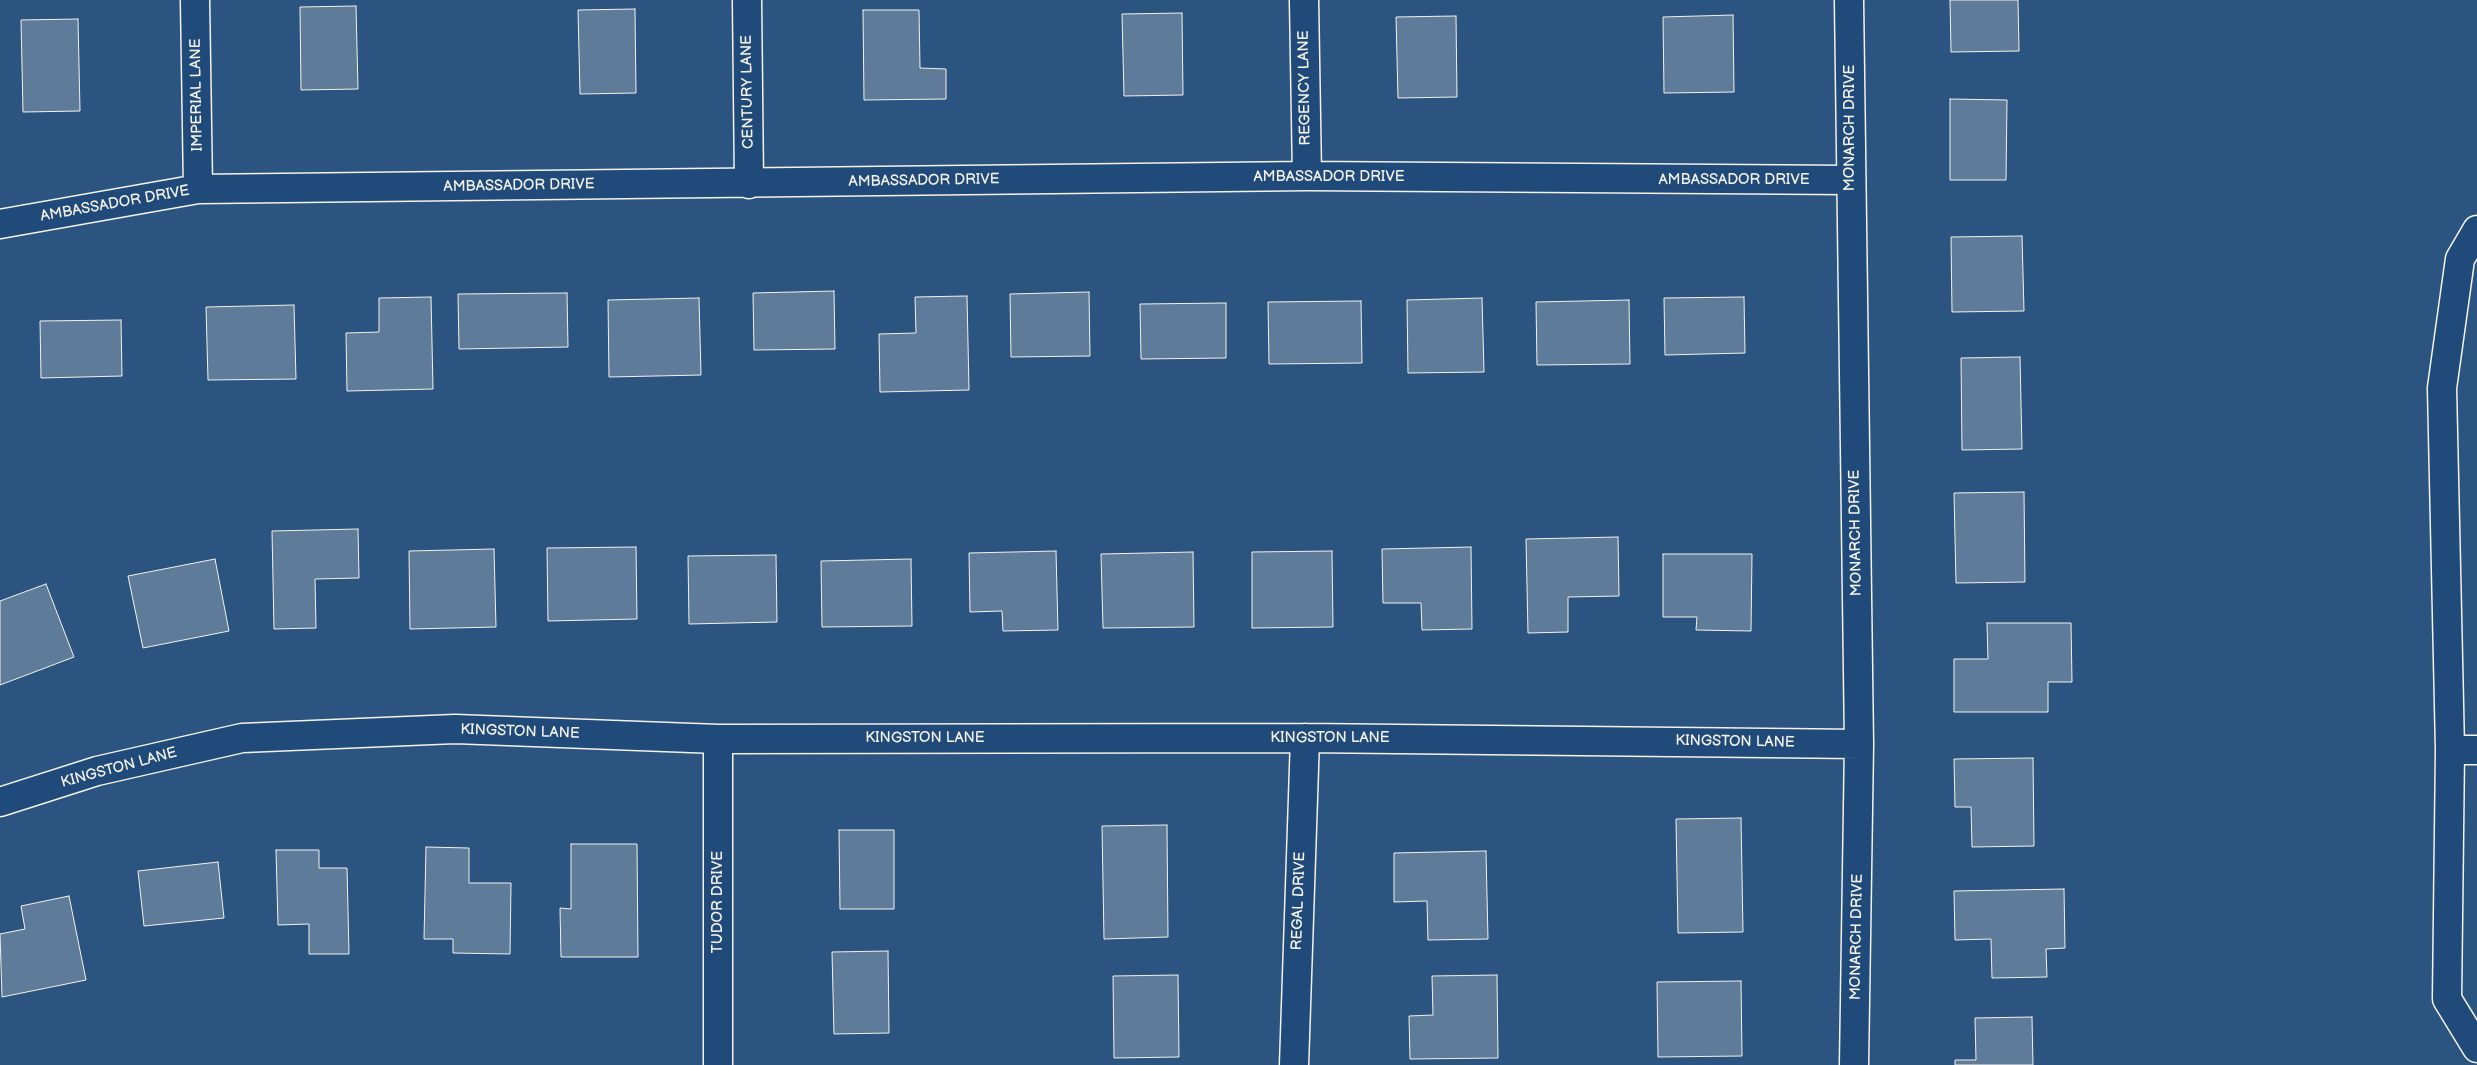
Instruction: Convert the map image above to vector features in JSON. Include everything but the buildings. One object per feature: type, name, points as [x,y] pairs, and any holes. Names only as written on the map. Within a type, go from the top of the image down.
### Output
[{"type":"street","name":"IMPERIAL LANE","points":[[195,0],[198,189]]},
{"type":"street","name":"CENTURY LANE","points":[[747,0],[749,184]]},
{"type":"street","name":"REGENCY LANE","points":[[1304,0],[1307,176]]},
{"type":"street","name":"MONARCH DRIVE","points":[[1849,0],[1859,744],[1854,1065]]},
{"type":"street","name":"AMBASSADOR DRIVE","points":[[0,224],[198,189],[1307,176],[1850,180]]},
{"type":"street","points":[[2477,230],[2460,260],[2442,388],[2450,750],[2447,999],[2477,1048]]},
{"type":"street","name":"KINGSTON LANE","points":[[0,802],[97,771],[242,738],[456,729],[718,739],[1305,738],[1859,744]]},
{"type":"street","name":"REGAL DRIVE","points":[[1294,1065],[1305,738]]},
{"type":"street","name":"TUDOR DRIVE","points":[[718,739],[718,1065]]},
{"type":"street","points":[[2450,750],[2477,750]]}]
